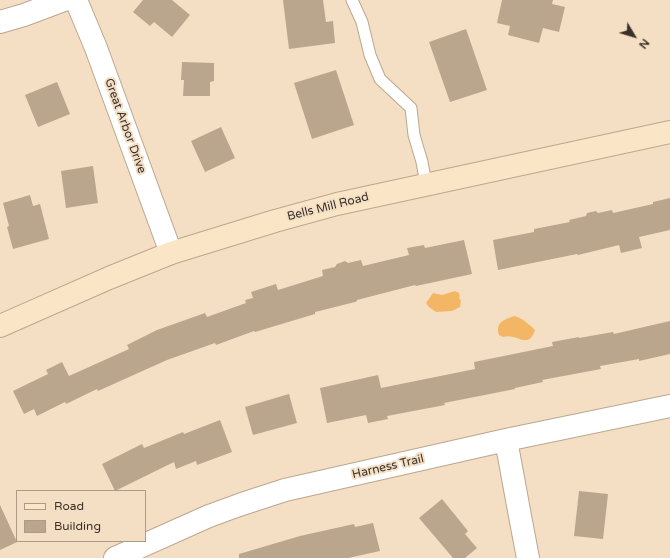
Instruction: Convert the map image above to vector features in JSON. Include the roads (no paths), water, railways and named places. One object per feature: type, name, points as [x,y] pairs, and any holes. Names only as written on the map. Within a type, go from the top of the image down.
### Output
[{"type":"street","points":[[0,22],[64,0]]},
{"type":"street","name":"Great Arbor Drive","points":[[76,0],[96,48],[171,253]]},
{"type":"street","name":"Bells Mill Road","points":[[0,326],[109,278],[171,253],[275,221],[330,206],[426,184],[670,132]]},
{"type":"street","name":"Harness Trail","points":[[116,558],[210,516],[285,490],[506,440],[670,406]]},
{"type":"street","points":[[506,440],[528,558]]},
{"type":"lane","points":[[352,0],[362,22],[370,55],[380,79],[411,108],[414,135],[422,162],[426,184]]}]
